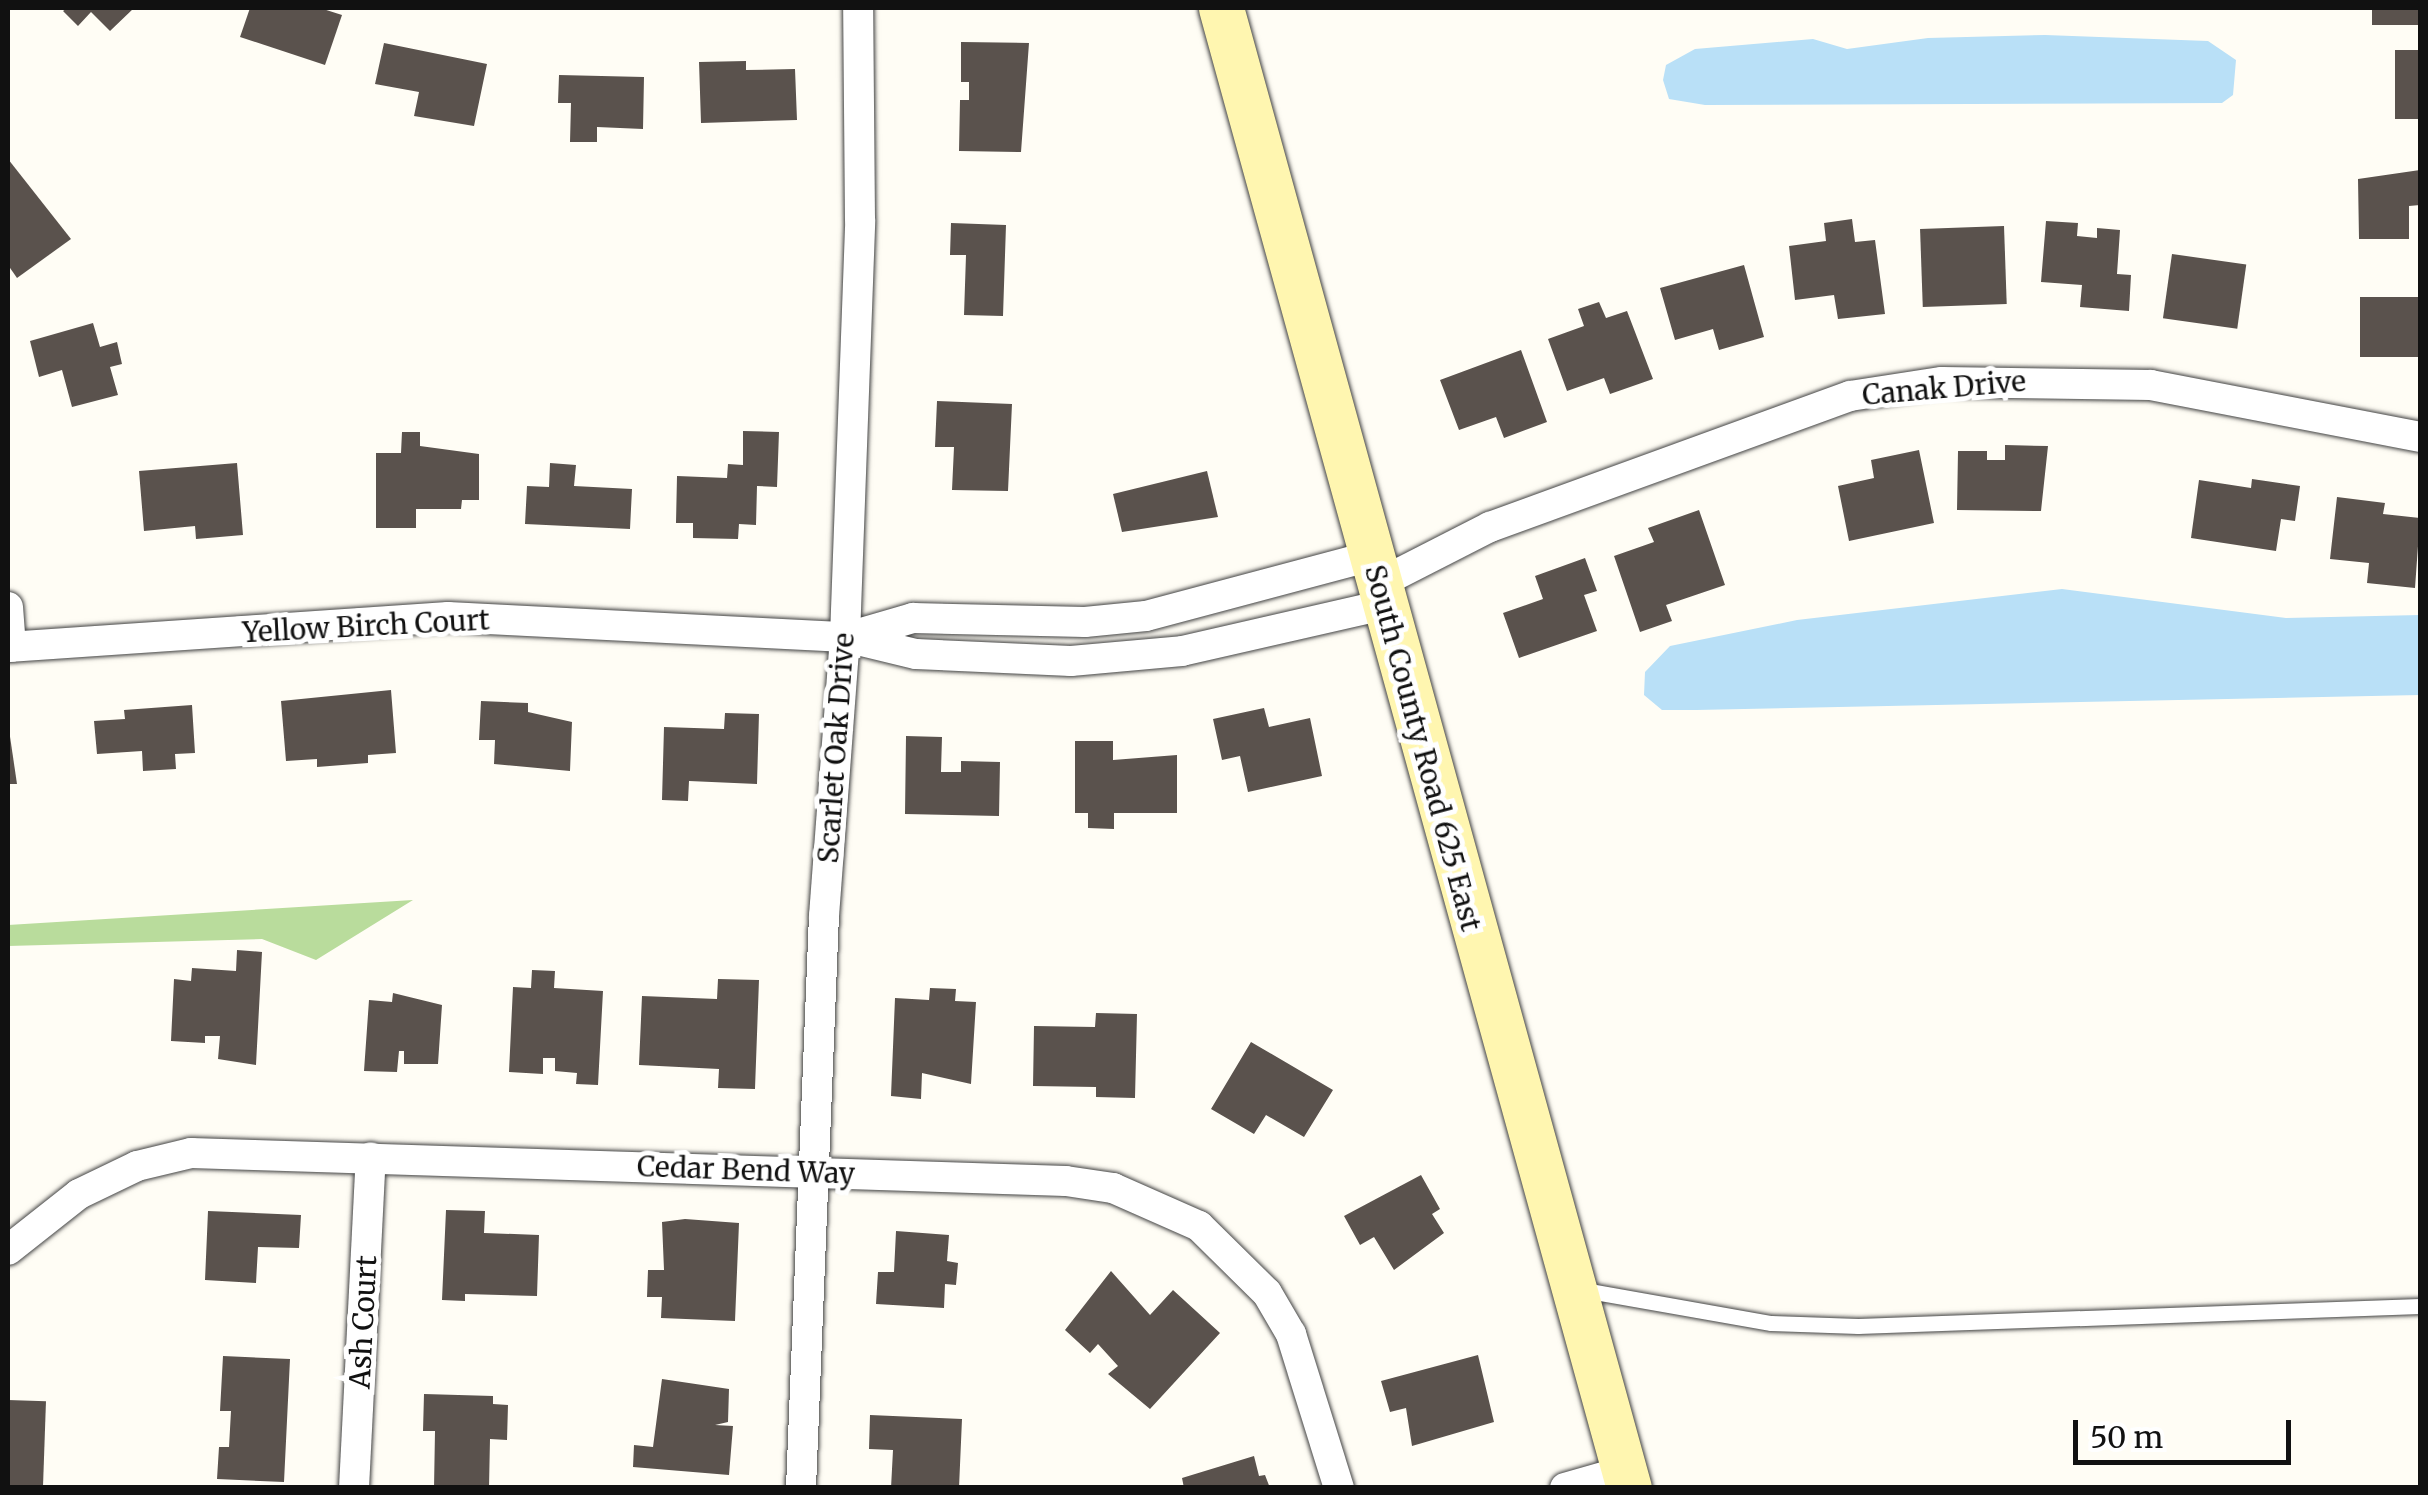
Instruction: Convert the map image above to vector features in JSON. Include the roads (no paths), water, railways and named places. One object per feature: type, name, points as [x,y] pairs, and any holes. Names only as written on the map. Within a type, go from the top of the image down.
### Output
[{"type":"street","name":"Scarlet Oak Drive","points":[[801,1488],[824,916],[845,637],[860,220],[858,8]]},
{"type":"street","name":"South County Road 625 East","points":[[1221,8],[1626,1479]]},
{"type":"street","name":"Canak Drive","points":[[1377,582],[1490,527],[1850,396],[1924,385],[2032,379],[2151,385],[2420,437]]},
{"type":"street","name":"Yellow Birch Court","points":[[845,637],[913,618],[1084,622],[1377,582]]},
{"type":"street","name":"Yellow Birch Court","points":[[9,647],[448,618],[845,637],[916,654],[1072,661],[1182,652],[1377,582]]},
{"type":"street","points":[[8,607],[9,647]]},
{"type":"street","name":"Cedar Bend Way","points":[[8,1250],[79,1194],[155,1160],[228,1152],[1066,1180],[1128,1193],[1199,1226],[1246,1268],[1291,1334],[1339,1488]]},
{"type":"street","name":"Ash Court","points":[[354,1488],[371,1157]]},
{"type":"street","points":[[1565,1488],[1626,1479]]},
{"type":"lane","points":[[1574,1289],[1771,1323],[1858,1326],[2420,1306]]},
{"type":"water","points":[[2045,35],[2208,41],[2236,60],[2233,95],[2222,103],[1705,105],[1669,99],[1663,80],[1666,65],[1695,49],[1813,39],[1847,49],[1928,38]]},
{"type":"water","points":[[2062,589],[2286,618],[2420,615],[2420,695],[1662,710],[1644,695],[1645,672],[1670,646],[1797,620]]}]
